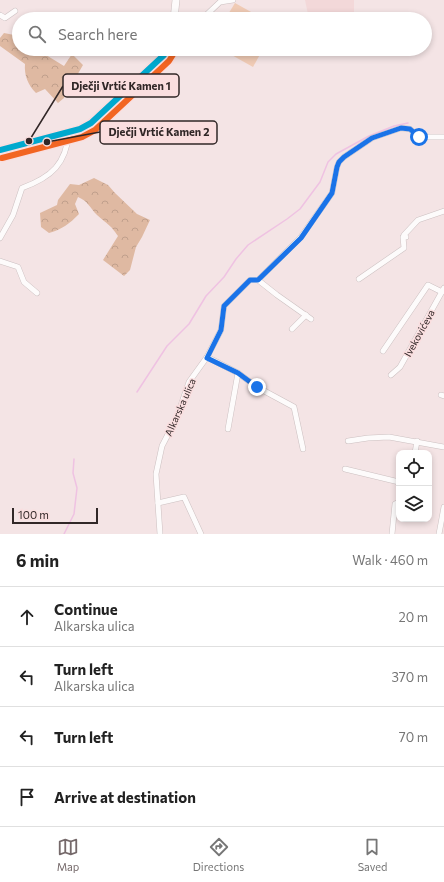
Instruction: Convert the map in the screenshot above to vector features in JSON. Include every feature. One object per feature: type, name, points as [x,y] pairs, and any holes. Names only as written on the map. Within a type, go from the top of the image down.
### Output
[{"type":"street","points":[[175,12],[176,0]]},
{"type":"street","points":[[209,12],[220,2],[233,0]]},
{"type":"street","points":[[0,15],[5,18],[12,13]]},
{"type":"street","points":[[0,150],[80,129],[91,123],[163,56]]},
{"type":"street","name":"Alkarska ulica","points":[[160,534],[156,474],[162,446],[177,418],[189,382],[207,358],[221,330],[224,306],[250,280],[258,280],[301,238],[332,193],[337,167],[339,162],[344,157],[372,138],[401,128],[410,129],[419,137],[444,137]]},
{"type":"street","points":[[0,238],[12,215],[22,188],[38,182],[53,172],[59,165],[66,151],[68,132]]},
{"type":"street","points":[[359,279],[404,248],[404,237],[406,237],[404,236],[418,220],[444,211]]},
{"type":"street","points":[[0,261],[18,267],[24,282],[37,294]]},
{"type":"street","points":[[258,280],[311,319]]},
{"type":"street","name":"Ivekovićeva","points":[[383,351],[428,285],[443,290],[400,368],[391,375]]},
{"type":"street","points":[[292,329],[306,316]]},
{"type":"street","points":[[207,358],[238,373],[257,387],[294,407],[303,448]]},
{"type":"street","points":[[228,429],[238,373]]},
{"type":"street","points":[[348,442],[368,438],[389,437],[444,446]]},
{"type":"street","points":[[416,450],[417,441]]},
{"type":"street","points":[[344,469],[396,481]]},
{"type":"street","points":[[158,504],[184,497],[201,534]]},
{"type":"street","points":[[392,534],[396,504]]},
{"type":"street","points":[[439,534],[444,507]]},
{"type":"shaded area","points":[[305,0],[354,0],[354,12],[308,12]]},
{"type":"shaded area","points":[[235,3],[251,12],[229,12]]},
{"type":"shaded area","points":[[233,56],[259,56],[253,67]]},
{"type":"green space","points":[[4,33],[12,35],[12,55],[0,46],[0,38]]},
{"type":"green space","points":[[14,56],[48,56],[64,66],[71,56],[74,56],[83,65],[64,98],[58,103],[45,89],[36,93],[27,80],[25,64]]},
{"type":"green space","points":[[94,178],[108,185],[137,214],[150,220],[136,247],[130,270],[124,276],[103,260],[118,236],[87,203],[78,197],[75,204],[79,214],[66,226],[49,233],[41,227],[40,213],[57,205],[58,200],[70,184],[79,185]]},
{"type":"waterway","points":[[137,392],[167,346],[189,324],[206,296],[224,277],[236,259],[248,245],[300,209],[320,182],[328,162],[336,154],[369,136],[394,126],[408,123]]},
{"type":"waterway","points":[[64,534],[74,514],[77,488],[73,473],[74,459]]},
{"type":"transit line","points":[[0,150],[80,129],[91,123],[163,56]]},
{"type":"transit line","points":[[2,158],[82,137],[95,130],[169,61],[172,56]]},
{"type":"place","name":"Dječji Vrtić Kamen 1","points":[[29,141]]},
{"type":"place","name":"Dječji Vrtić Kamen 2","points":[[47,142]]},
{"type":"route","points":[[257,387],[238,373],[207,358],[221,330],[224,306],[250,280],[258,280],[301,238],[332,193],[337,167],[339,162],[344,157],[372,138],[401,128],[410,129],[419,137]]}]
